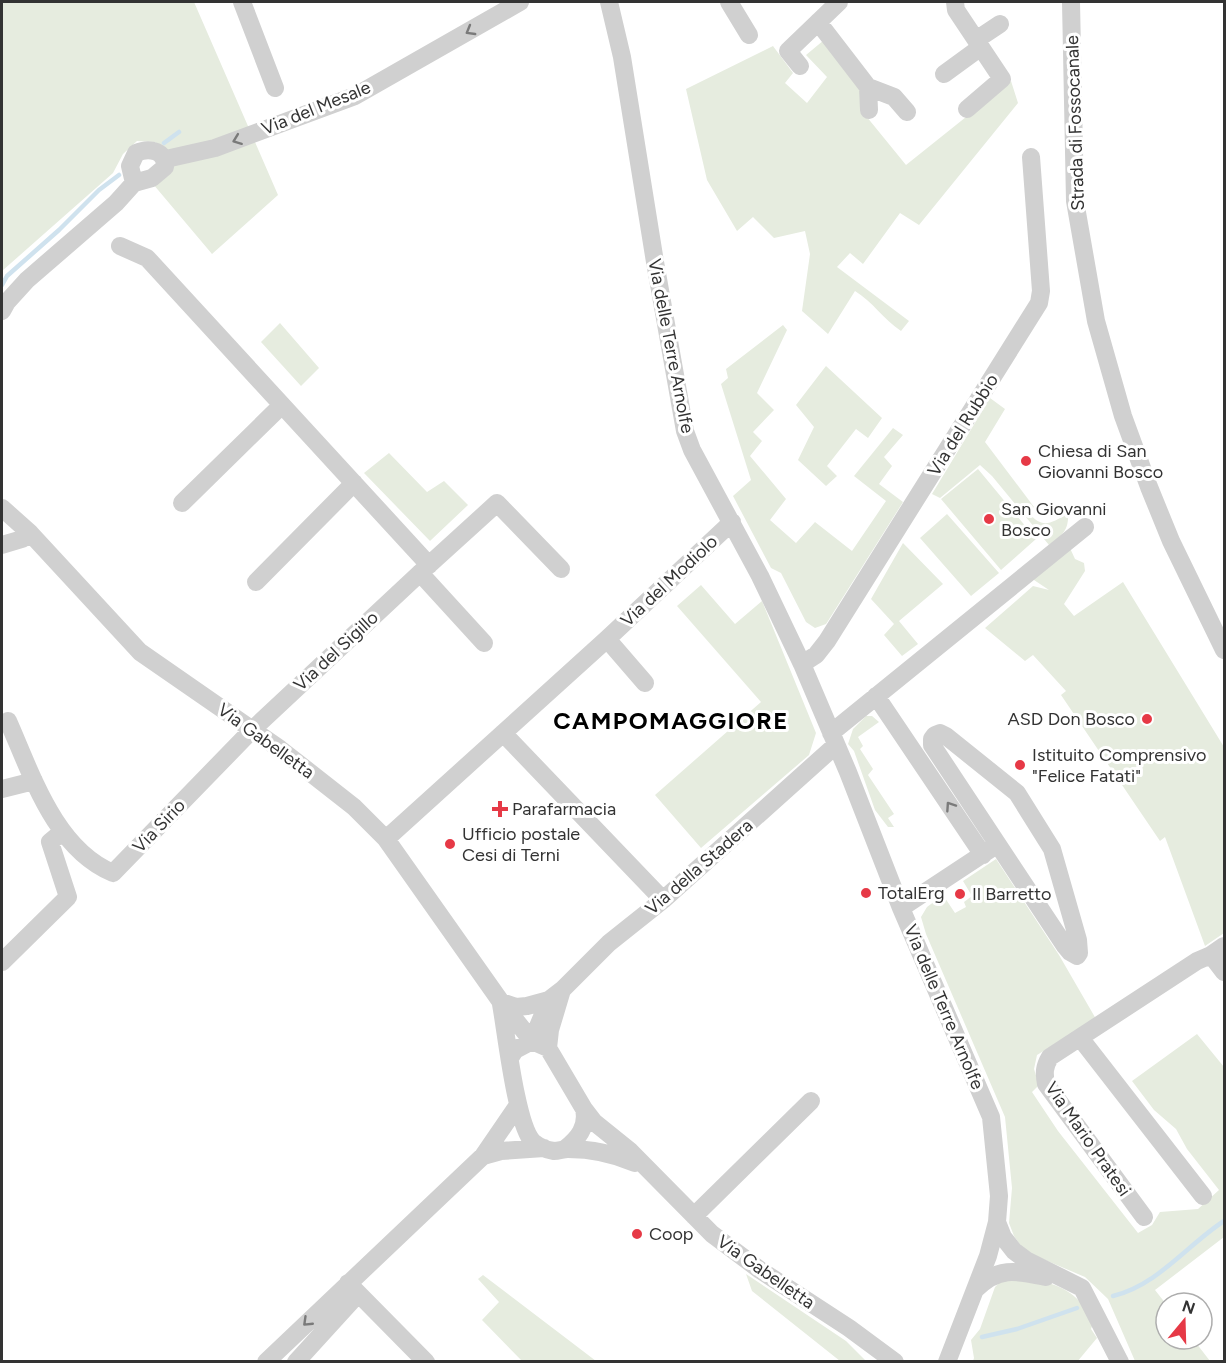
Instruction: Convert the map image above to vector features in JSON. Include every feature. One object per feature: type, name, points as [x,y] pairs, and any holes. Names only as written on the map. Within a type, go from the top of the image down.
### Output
[{"type":"street","points":[[242,2],[275,88]]},
{"type":"street","name":"Via del Mesale","points":[[134,183],[129,166],[136,153],[150,150],[166,159],[215,148],[355,96],[520,2]]},
{"type":"street","name":"Via delle Terre Arnolfe","points":[[609,2],[622,57],[685,431],[692,450],[732,522],[802,664],[901,908],[991,1117],[999,1196],[997,1222],[976,1289],[947,1362]]},
{"type":"street","points":[[729,2],[749,34]]},
{"type":"street","points":[[801,66],[788,51],[839,2]]},
{"type":"street","points":[[956,2],[956,10],[1002,79],[967,109]]},
{"type":"street","name":"Strada di Fossocanale","points":[[1071,2],[1075,201],[1096,321],[1123,416],[1149,487],[1171,541],[1224,650]]},
{"type":"street","points":[[818,22],[868,87],[894,97],[907,112]]},
{"type":"street","points":[[944,74],[1000,24]]},
{"type":"street","points":[[868,87],[869,110]]},
{"type":"street","name":"Via del Rubbio","points":[[802,664],[816,655],[827,641],[1039,303],[1041,291],[1031,157]]},
{"type":"street","points":[[2,311],[27,280],[116,203],[134,183],[160,173],[165,167],[166,159]]},
{"type":"street","points":[[120,246],[147,258],[354,483],[484,643]]},
{"type":"street","points":[[182,503],[282,405]]},
{"type":"street","points":[[256,582],[354,483]]},
{"type":"street","name":"Via del Sigillo","points":[[252,730],[498,503],[561,569]]},
{"type":"street","name":"Via Gabelletta","points":[[2,508],[30,533],[140,652],[252,730],[354,807],[386,839],[501,1002],[540,1045],[594,1122],[630,1151],[712,1234],[760,1270],[892,1360]]},
{"type":"street","name":"Via del Modiolo","points":[[386,839],[607,639],[732,522]]},
{"type":"street","points":[[833,739],[876,696],[1085,527]]},
{"type":"street","points":[[2,545],[22,539],[30,533]]},
{"type":"street","name":"Via del Modiolo","points":[[607,639],[645,684]]},
{"type":"street","points":[[876,696],[983,855]]},
{"type":"street","name":"Via Sirio","points":[[8,721],[34,781],[62,832],[83,856],[98,867],[113,873],[252,730]]},
{"type":"street","points":[[503,733],[663,900]]},
{"type":"street","points":[[935,735],[946,736],[1017,793],[1052,849],[1078,940],[1079,953],[1077,956],[1065,946],[999,844],[932,745],[935,735]]},
{"type":"street","name":"Via della Stadera","points":[[540,1045],[550,1030],[555,995],[609,943],[663,900],[833,739]]},
{"type":"street","points":[[2,789],[34,781]]},
{"type":"street","points":[[2,962],[68,897],[50,842],[62,832]]},
{"type":"street","points":[[901,908],[999,844]]},
{"type":"street","name":"Via Mario Pratesi","points":[[1144,1217],[1046,1084],[1044,1071],[1050,1057],[1081,1039],[1197,961],[1218,951],[1224,972]]},
{"type":"street","points":[[501,1002],[516,1007],[527,1006],[555,995]]},
{"type":"street","name":"Via Gabelletta","points":[[501,1002],[518,1105],[527,1132],[533,1142],[554,1151],[596,1150],[616,1154],[643,1166]]},
{"type":"street","points":[[1081,1039],[1203,1196]]},
{"type":"street","points":[[510,1058],[515,1050],[540,1045]]},
{"type":"street","points":[[694,1216],[811,1101]]},
{"type":"street","points":[[266,1362],[353,1289],[483,1156],[518,1105]]},
{"type":"street","points":[[565,1149],[576,1141],[583,1130],[584,1110]]},
{"type":"street","points":[[483,1156],[501,1151],[544,1148]]},
{"type":"street","points":[[997,1222],[1003,1237],[1014,1251],[1026,1260],[1082,1288],[1120,1362]]},
{"type":"street","points":[[976,1289],[988,1277],[1007,1272],[1028,1273],[1067,1281]]},
{"type":"street","points":[[296,1362],[353,1289]]},
{"type":"street","points":[[353,1289],[426,1362]]},
{"type":"street","name":"Via delle Terre Arnolfe","points":[[932,1362],[957,1340]]},
{"type":"street","name":"Via delle Terre Arnolfe","points":[[957,1340],[957,1362]]},
{"type":"shaded area","points":[[2,2],[194,2],[278,195],[212,254],[153,184],[170,152],[155,142],[137,141],[123,154],[113,173],[2,271]]},
{"type":"shaded area","points":[[824,40],[862,92],[862,111],[906,165],[1011,81],[1018,103],[919,225],[900,213],[863,264],[850,253],[837,267],[909,321],[901,331],[855,291],[828,334],[802,311],[810,254],[805,231],[774,238],[753,217],[737,231],[707,180],[686,89],[773,46],[793,73],[785,83],[807,103],[827,77],[806,55]]},
{"type":"shaded area","points":[[280,323],[319,368],[301,386],[261,342]]},
{"type":"shaded area","points":[[783,325],[787,330],[757,393],[774,410],[753,432],[762,441],[750,456],[786,499],[770,520],[796,543],[815,522],[852,551],[886,501],[854,476],[893,428],[903,435],[884,457],[892,466],[879,484],[903,502],[826,624],[815,628],[806,622],[781,573],[771,568],[733,496],[751,480],[721,384],[728,378],[726,369]]},
{"type":"shaded area","points":[[826,366],[882,418],[868,438],[856,429],[827,466],[837,476],[826,486],[798,460],[814,427],[796,405]]},
{"type":"shaded area","points":[[990,398],[1005,409],[985,442],[1034,507],[1028,512],[1033,518],[1043,523],[1068,514],[1066,529],[1049,545],[992,476],[980,465],[940,498],[932,494]]},
{"type":"shaded area","points":[[389,453],[427,492],[444,481],[468,505],[430,541],[364,473]]},
{"type":"shaded area","name":"San Giovanni Bosco","points":[[978,469],[1036,539],[1001,570],[941,499]]},
{"type":"shaded area","points":[[947,514],[999,573],[971,596],[920,538]]},
{"type":"shaded area","points":[[903,543],[943,584],[899,621],[918,644],[902,656],[884,635],[894,624],[871,599]]},
{"type":"shaded area","points":[[1069,546],[1075,559],[1084,563],[1085,571],[1064,604],[1074,616],[1123,582],[1224,747],[1224,933],[1205,946],[1165,837],[1160,841],[1061,695],[1066,691],[1033,655],[1025,661],[985,628],[1033,586],[1049,590],[1031,578]]},
{"type":"shaded area","points":[[701,585],[735,624],[762,601],[816,733],[809,755],[701,848],[655,795],[761,702],[677,606]]},
{"type":"shaded area","points":[[866,716],[872,716],[879,722],[858,737],[863,746],[860,749],[873,769],[868,775],[894,814],[888,818],[894,827],[888,827],[875,810],[854,751],[848,744],[853,729]]},
{"type":"shaded area","points":[[996,859],[1059,955],[1096,1019],[1037,1055],[1034,1069],[1039,1085],[1032,1092],[1058,1131],[1138,1233],[1152,1225],[1160,1212],[1198,1209],[1219,1190],[1187,1149],[1176,1129],[1154,1110],[1132,1081],[1197,1034],[1224,1067],[1224,1237],[1154,1291],[1154,1351],[1202,1351],[1210,1361],[1135,1361],[1108,1299],[1085,1277],[1023,1249],[1014,1236],[1009,1223],[1012,1188],[1005,1117],[926,934],[921,917],[927,907],[943,895],[955,913],[966,907],[964,902],[972,896],[963,881]]},
{"type":"shaded area","points":[[746,1274],[846,1341],[866,1361],[840,1361],[752,1291]]},
{"type":"shaded area","points":[[483,1275],[596,1361],[522,1361],[482,1320],[499,1302],[478,1279]]},
{"type":"shaded area","points":[[1037,1279],[1064,1289],[1076,1298],[1094,1321],[1091,1329],[1097,1338],[1077,1362],[973,1361],[971,1340],[980,1329],[995,1287],[1002,1280]]},
{"type":"waterway","points":[[164,143],[179,132]]},
{"type":"waterway","points":[[2,285],[7,276],[59,230],[99,190],[119,175]]},
{"type":"waterway","points":[[1113,1296],[1129,1291],[1158,1274],[1224,1221]]},
{"type":"waterway","points":[[982,1337],[1017,1329],[1077,1308]]},
{"type":"place","name":"Chiesa di San Giovanni Bosco","points":[[1026,461]]},
{"type":"place","name":"San Giovanni Bosco","points":[[989,519]]},
{"type":"place","name":"ASD Don Bosco","points":[[1147,719]]},
{"type":"place","name":"Istituito Comprensivo \"Felice Fatati\"","points":[[1020,765]]},
{"type":"place","name":"Parafarmacia","points":[[500,809]]},
{"type":"place","name":"Ufficio postale Cesi di Terni","points":[[450,844]]},
{"type":"place","name":"TotalErg","points":[[866,893]]},
{"type":"place","name":"Il Barretto","points":[[960,894]]},
{"type":"place","name":"Coop","points":[[637,1234]]},
{"type":"district","name":"CAMPOMAGGIORE","points":[[671,720]]}]
